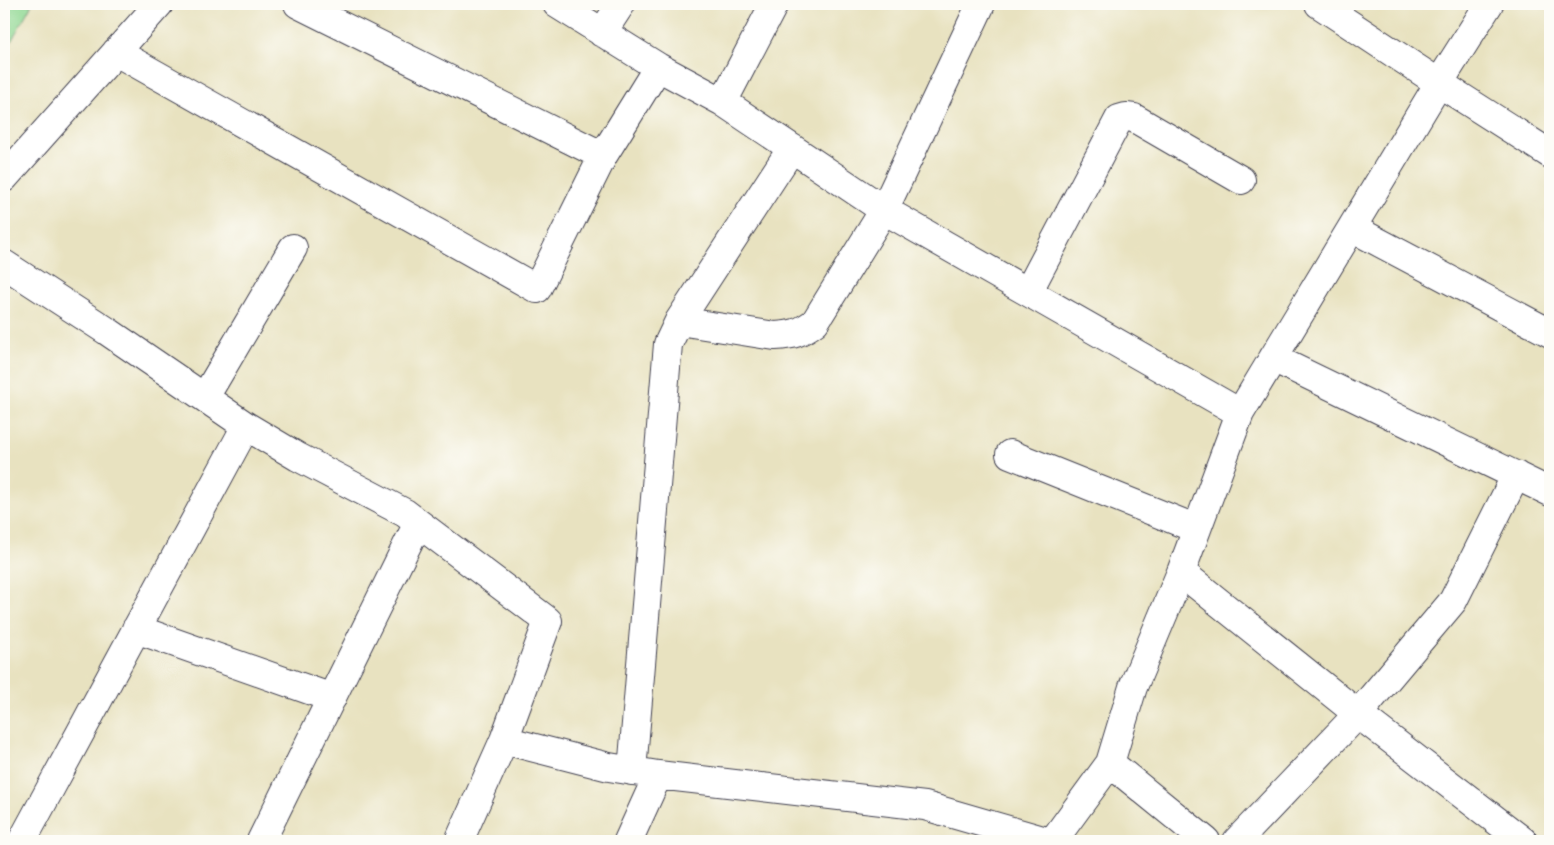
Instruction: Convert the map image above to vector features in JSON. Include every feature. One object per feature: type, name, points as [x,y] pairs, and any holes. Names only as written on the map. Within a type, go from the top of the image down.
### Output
[{"type":"street","points":[[4,178],[159,4]]},
{"type":"street","points":[[298,4],[603,156]]},
{"type":"street","points":[[557,4],[658,67],[723,102],[884,210],[1240,413]]},
{"type":"street","points":[[602,33],[621,4]]},
{"type":"street","points":[[723,102],[774,4]]},
{"type":"street","points":[[679,321],[775,336],[790,335],[802,331],[815,322],[884,210],[981,4]]},
{"type":"street","points":[[1319,4],[1439,84],[1550,154]]},
{"type":"street","points":[[1053,841],[1110,763],[1133,687],[1181,572],[1240,413],[1489,4]]},
{"type":"street","points":[[116,52],[537,289],[603,156],[658,67]]},
{"type":"street","points":[[1028,292],[1119,119],[1126,117],[1134,118],[1241,180]]},
{"type":"street","points":[[628,841],[645,773],[668,344],[679,321],[792,148]]},
{"type":"street","points":[[1352,228],[1550,333]]},
{"type":"street","points":[[205,397],[293,248]]},
{"type":"street","points":[[4,264],[246,426],[405,513],[548,621],[504,740],[459,841]]},
{"type":"street","points":[[1274,358],[1550,492]]},
{"type":"street","points":[[22,841],[246,426]]},
{"type":"street","points":[[1010,454],[1197,529]]},
{"type":"street","points":[[1237,841],[1358,714],[1453,600],[1516,475]]},
{"type":"street","points":[[261,841],[418,523]]},
{"type":"street","points":[[1181,572],[1358,714],[1523,841]]},
{"type":"street","points":[[136,630],[332,698]]},
{"type":"street","points":[[504,740],[645,773],[925,806],[1046,841]]},
{"type":"street","points":[[1110,763],[1206,841]]},
{"type":"green space","points":[[4,4],[32,4],[4,54]]}]
